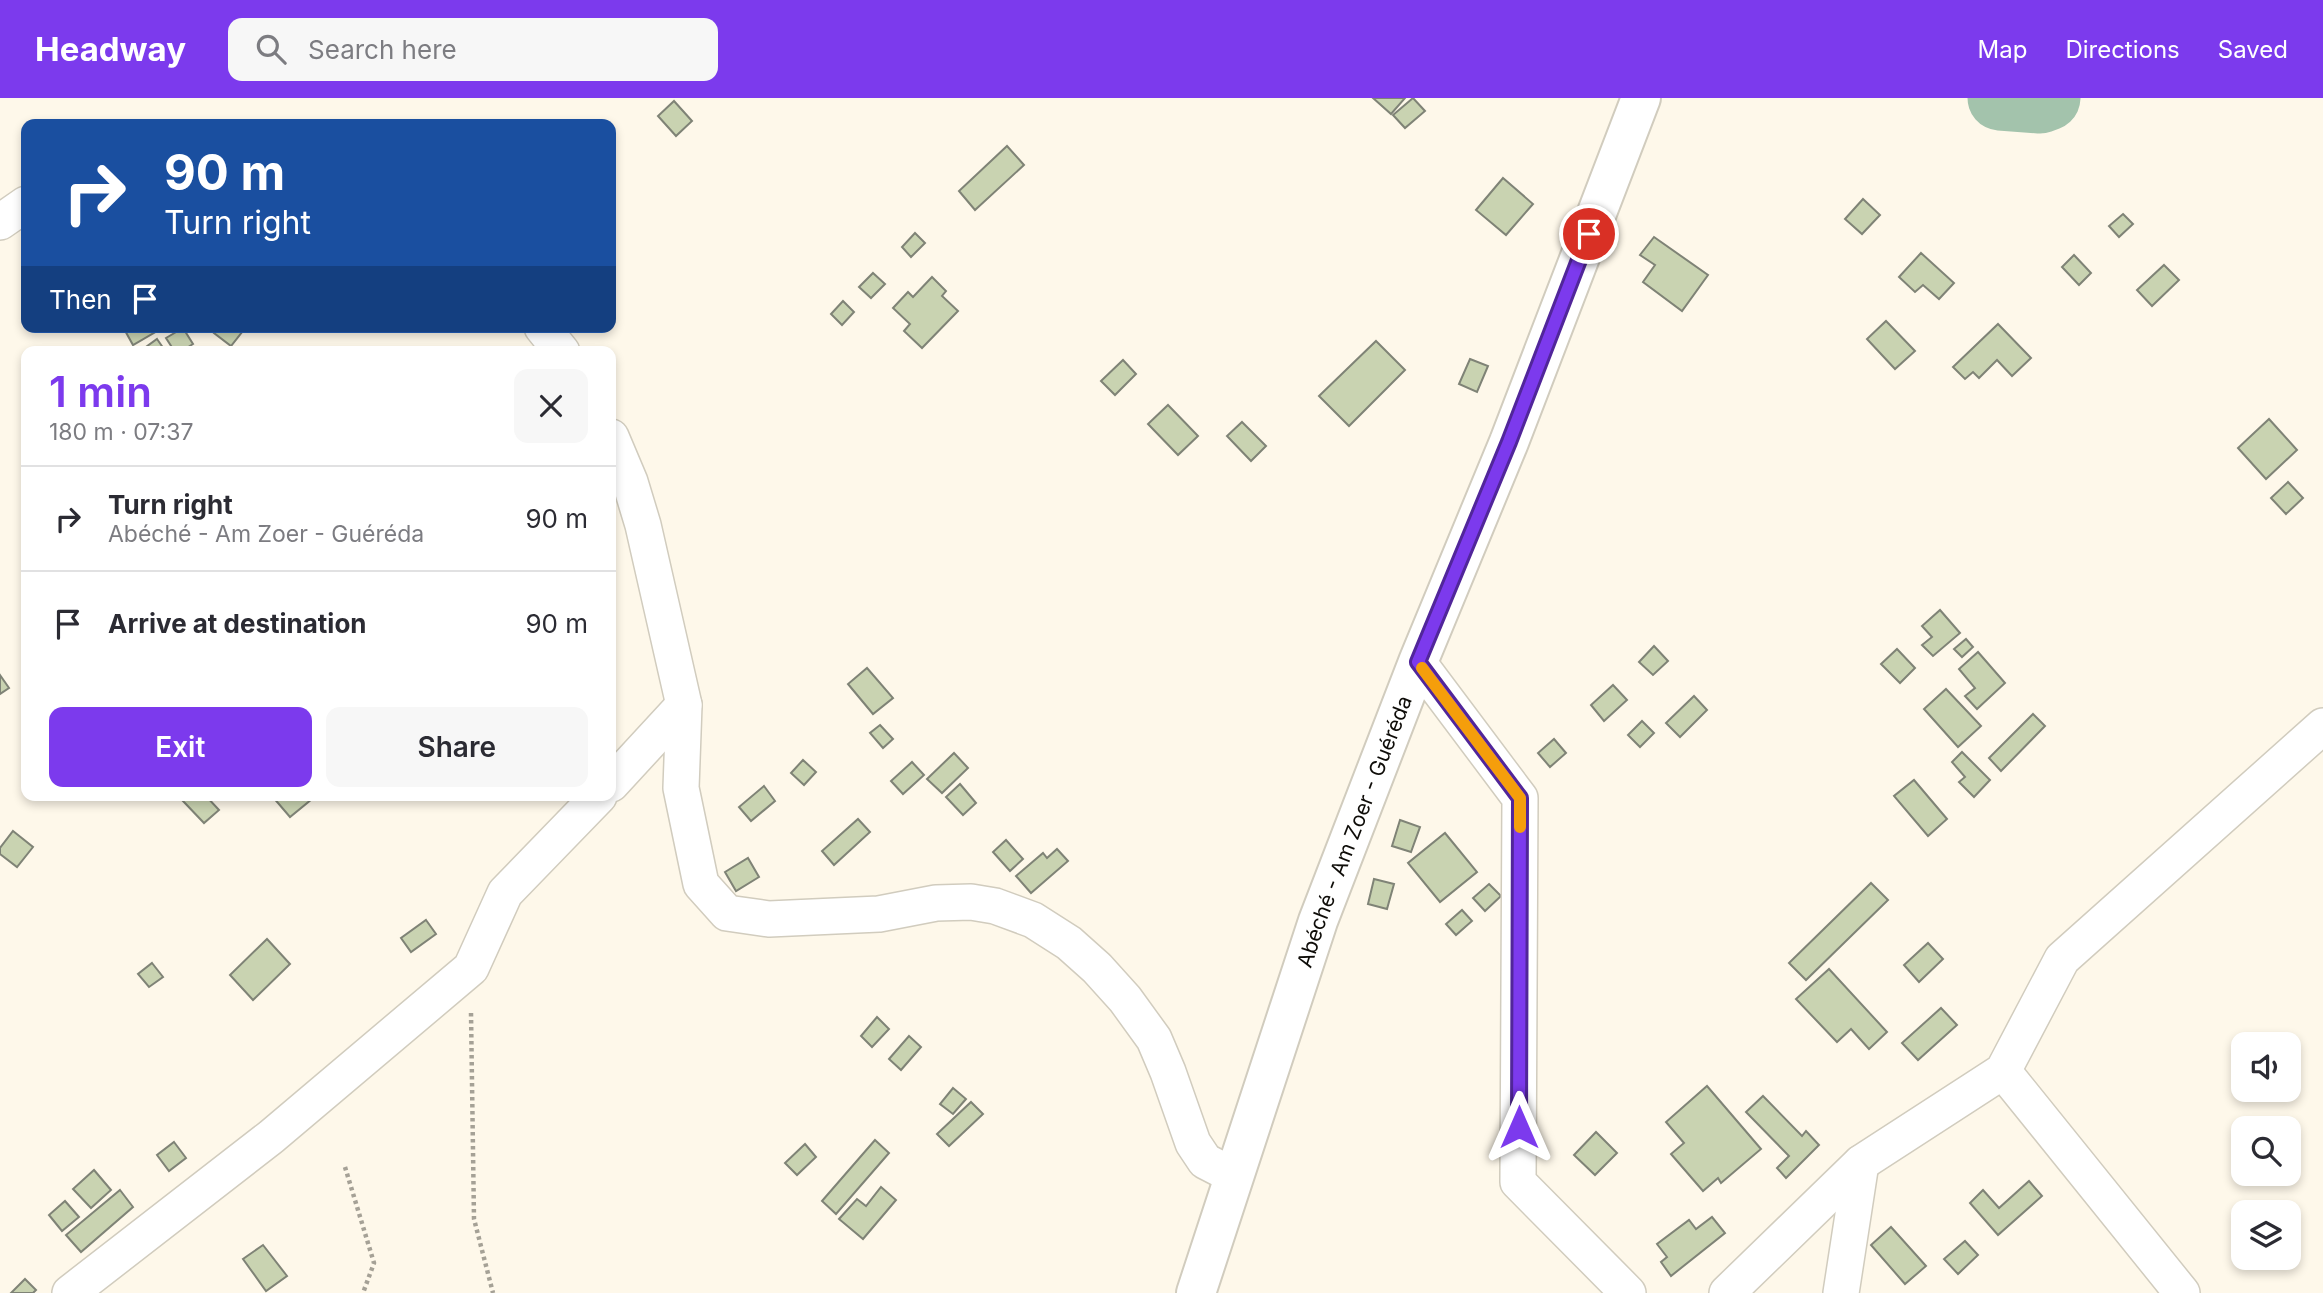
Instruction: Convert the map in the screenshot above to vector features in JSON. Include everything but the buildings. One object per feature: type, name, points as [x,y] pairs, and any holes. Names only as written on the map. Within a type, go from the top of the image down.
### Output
[{"type":"main road","name":"Abéché - Am Zoer - Guéréda","points":[[1196,1293],[1318,920],[1418,662],[1509,442],[1640,101]]},
{"type":"street","points":[[0,222],[21,207]]},
{"type":"street","points":[[616,449],[630,482],[643,525],[684,705],[681,788],[701,884],[727,913],[769,919],[879,914],[936,903],[971,902],[995,906],[1033,920],[1079,951],[1125,999],[1154,1039],[1193,1143],[1205,1161],[1234,1176]]},
{"type":"street","points":[[1418,662],[1520,798],[1518,1182],[1628,1293]]},
{"type":"street","points":[[616,779],[684,705]]},
{"type":"street","points":[[1727,1293],[1861,1163],[2003,1072],[2062,959],[2323,726]]},
{"type":"street","points":[[70,1293],[271,1137],[471,968],[505,893],[594,801]]},
{"type":"street","points":[[2003,1072],[2182,1293]]},
{"type":"street","points":[[1841,1293],[1861,1163]]},
{"type":"path","points":[[471,968],[474,1219],[493,1293]]},
{"type":"path","points":[[345,1167],[374,1263],[363,1293]]},
{"type":"waterway","points":[[2000,98],[2040,101],[2048,98]]},
{"type":"slow traffic","points":[[1422,668],[1520,798],[1520,827]]},
{"type":"route","points":[[1519,1127],[1520,798],[1418,662],[1509,442],[1589,234]]}]
